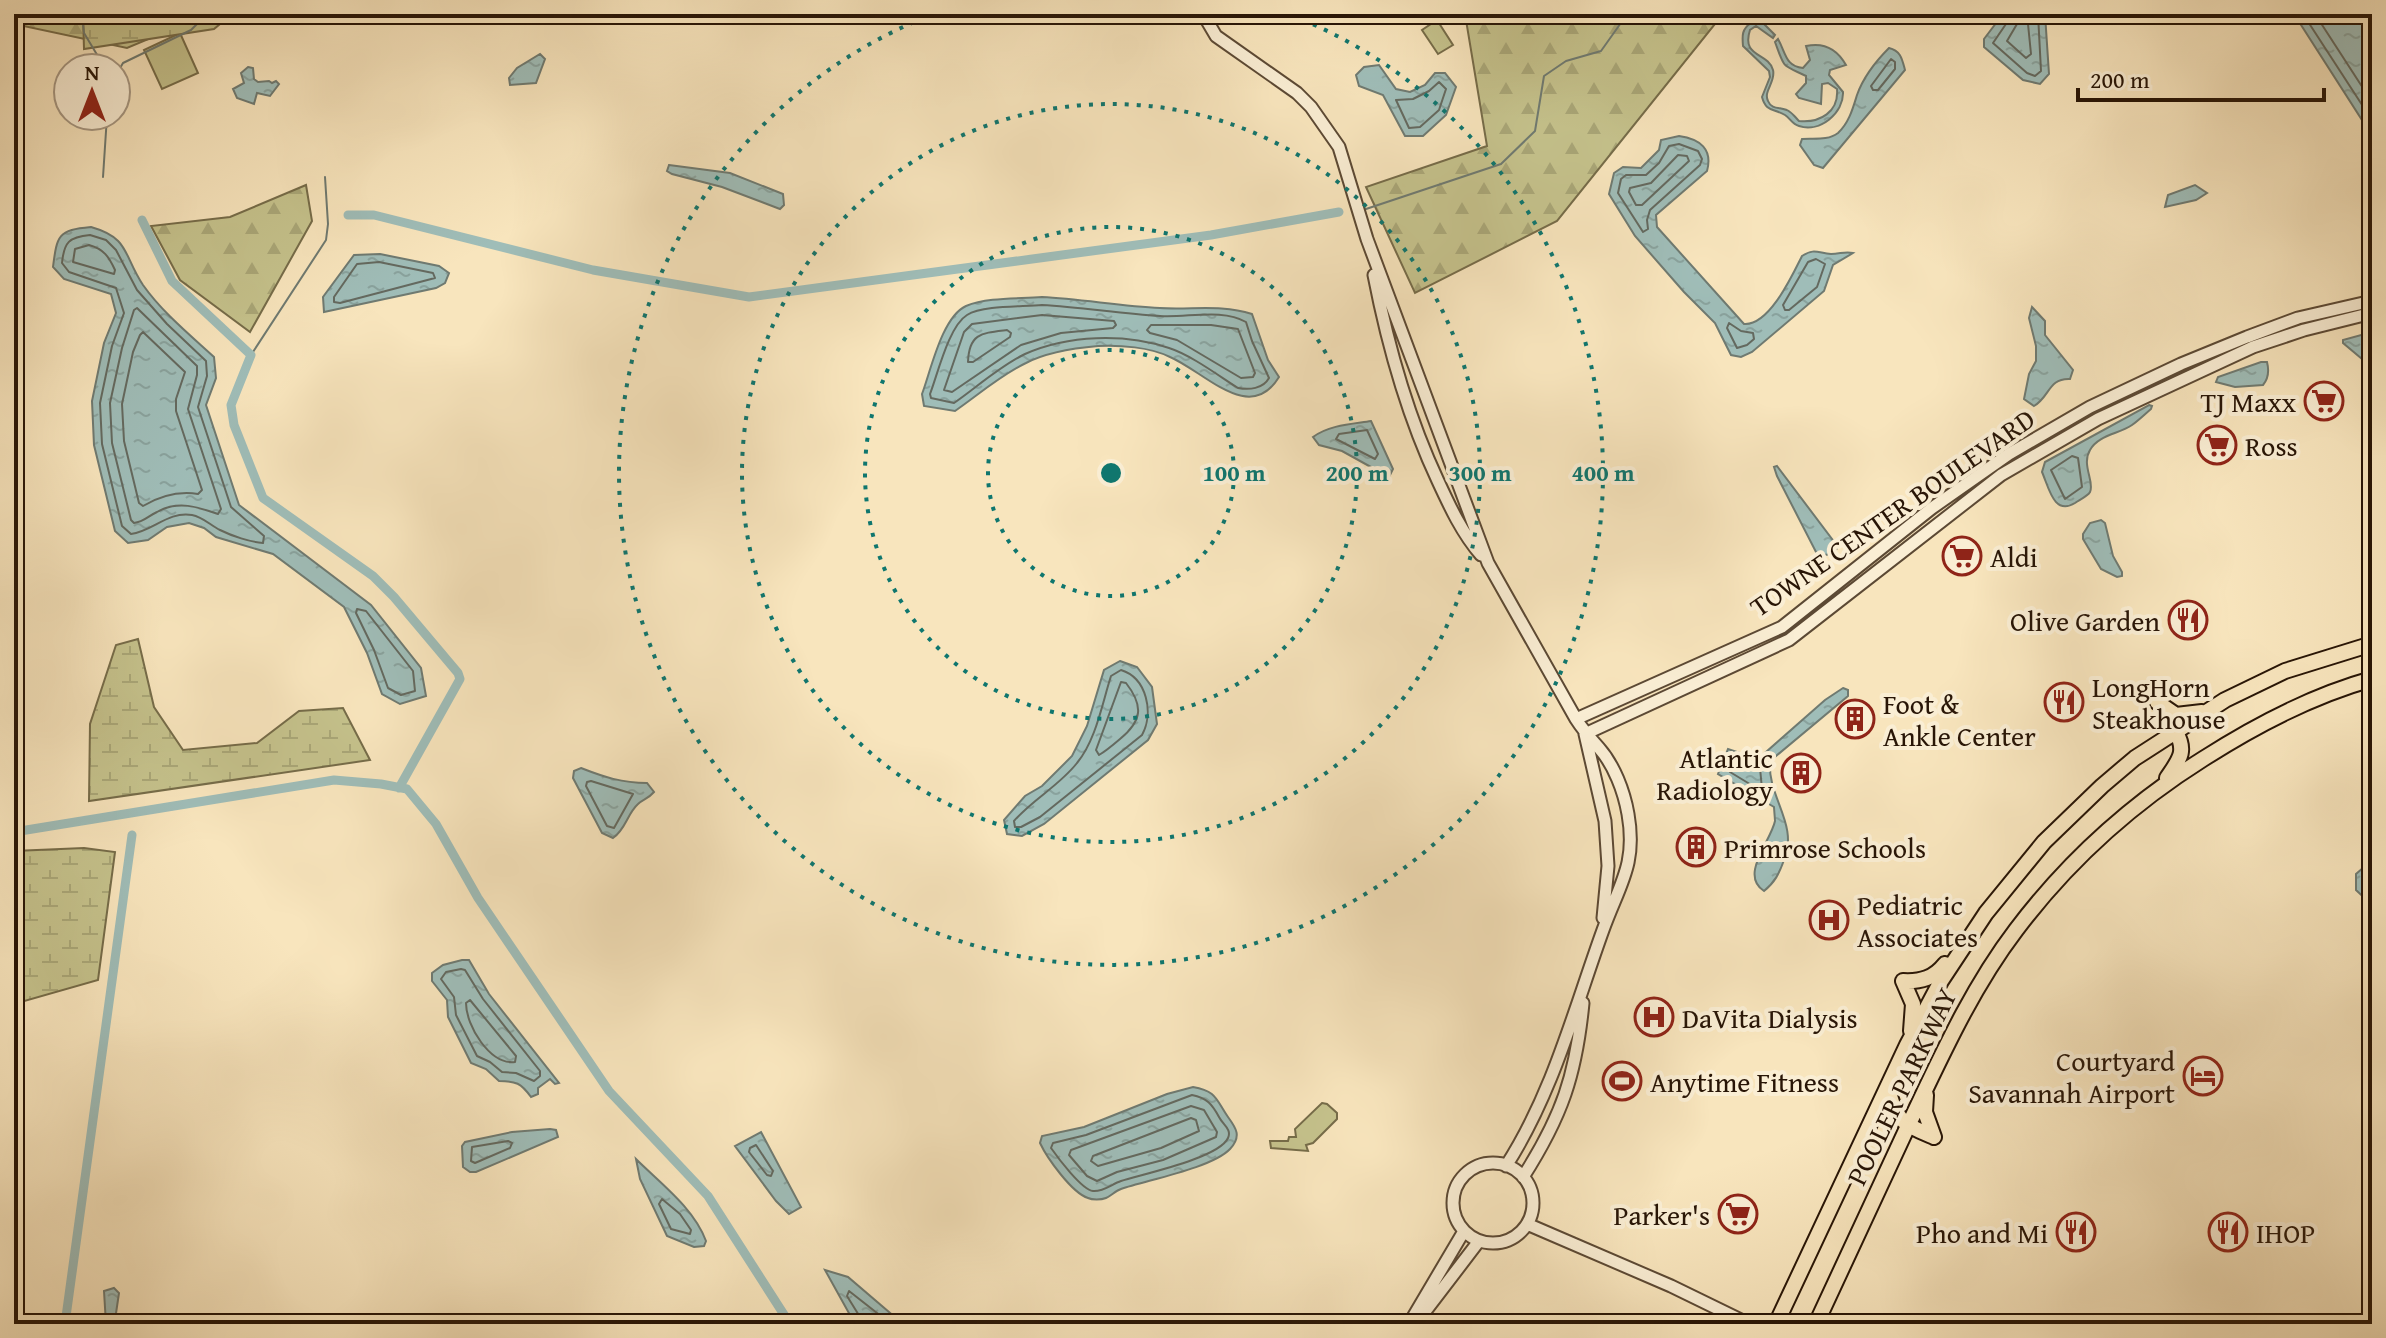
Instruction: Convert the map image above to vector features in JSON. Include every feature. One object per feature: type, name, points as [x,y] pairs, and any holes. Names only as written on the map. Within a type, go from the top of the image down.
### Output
[{"type":"main road","name":"POOLER PARKWAY","points":[[1776,1324],[1907,1045],[1941,981],[1980,921],[2044,842],[2135,758],[2210,710],[2285,671],[2372,644]]},
{"type":"main road","name":"POOLER PARKWAY","points":[[1816,1324],[1965,1009],[2015,930],[2075,860],[2162,784],[2254,726],[2372,679]]},
{"type":"main road","points":[[2157,702],[2176,715],[2210,710]]},
{"type":"main road","points":[[2162,784],[2182,753],[2182,744],[2176,732]]},
{"type":"main road","points":[[1907,1045],[1913,1010],[1903,981],[1920,981],[1931,977],[1942,968],[1963,935],[1980,921]]},
{"type":"main road","points":[[1928,1085],[1925,1112],[1934,1137]]},
{"type":"main road","points":[[1888,1086],[1895,1115],[1909,1126],[1934,1137]]},
{"type":"main road","points":[[1893,1159],[1914,1140],[1934,1137]]},
{"type":"street","points":[[1203,14],[1216,36],[1297,93],[1311,107],[1339,147],[1367,239],[1488,563],[1576,719],[1585,734],[1601,750],[1622,789],[1631,830],[1628,869],[1603,928],[1585,988],[1535,1117],[1506,1166]]},
{"type":"street","points":[[1367,239],[1395,371],[1423,448],[1451,511],[1470,542],[1488,563]]},
{"type":"street","name":"TOWNE CENTER BOULEVARD","points":[[1576,719],[1782,627],[1966,484],[2046,430],[2160,373],[2256,334],[2298,318],[2372,301]]},
{"type":"street","name":"TOWNE CENTER BOULEVARD","points":[[1585,734],[1789,640],[2001,475],[2098,419],[2253,347],[2372,313]]},
{"type":"street","points":[[1585,734],[1605,821],[1608,866],[1603,928]]},
{"type":"street","points":[[1523,1177],[1556,1122],[1570,1085],[1578,1051],[1585,988]]},
{"type":"street","points":[[1484,1165],[1506,1166],[1523,1177],[1533,1200],[1527,1224],[1518,1234],[1506,1241],[1493,1243],[1479,1241],[1464,1231],[1454,1213],[1454,1193],[1458,1183],[1473,1169],[1484,1165]]},
{"type":"street","points":[[1527,1224],[1663,1282],[1749,1324]]},
{"type":"street","points":[[1410,1324],[1464,1231]]},
{"type":"street","points":[[1410,1324],[1424,1313],[1479,1241]]},
{"type":"green space","points":[[14,14],[208,14],[127,48],[14,24]]},
{"type":"green space","points":[[83,14],[232,14],[214,29],[84,49]]},
{"type":"green space","points":[[1465,14],[1723,14],[1557,221],[1415,293],[1366,187],[1487,146]]},
{"type":"green space","points":[[1437,20],[1453,45],[1438,54],[1422,30]]},
{"type":"green space","points":[[180,33],[198,73],[162,89],[144,50]]},
{"type":"green space","points":[[306,185],[312,221],[250,332],[180,280],[151,226],[230,217]]},
{"type":"green space","points":[[138,639],[154,707],[183,750],[257,743],[299,711],[343,708],[370,760],[89,801],[90,724],[116,645]]},
{"type":"green space","points":[[84,848],[115,852],[98,980],[14,1004],[14,851]]},
{"type":"green space","points":[[1322,1103],[1337,1113],[1337,1119],[1313,1143],[1306,1145],[1308,1151],[1271,1148],[1270,1141],[1288,1141],[1289,1137],[1296,1137],[1295,1129]]},
{"type":"water","points":[[2003,14],[2045,14],[2049,74],[2040,84],[2023,80],[1984,47],[1984,39]]},
{"type":"water","points":[[2294,14],[2368,14],[2370,121],[2362,120]]},
{"type":"water","points":[[1751,23],[1764,24],[1775,35],[1773,38],[1756,26],[1750,30],[1748,39],[1752,50],[1766,60],[1773,70],[1768,101],[1772,106],[1790,112],[1799,121],[1814,120],[1827,114],[1835,104],[1837,89],[1828,83],[1822,84],[1821,104],[1799,98],[1796,94],[1806,83],[1806,76],[1785,65],[1775,42],[1778,39],[1787,58],[1797,67],[1803,68],[1810,60],[1806,46],[1824,46],[1842,59],[1846,65],[1830,70],[1829,75],[1843,92],[1840,107],[1829,120],[1815,127],[1799,126],[1766,105],[1762,97],[1770,77],[1769,71],[1743,46],[1743,33]]},
{"type":"water","points":[[1889,48],[1899,53],[1905,70],[1823,168],[1814,165],[1800,145],[1802,139],[1830,137],[1842,129],[1863,82]]},
{"type":"water","points":[[540,54],[545,59],[536,83],[510,85],[509,78],[517,68]]},
{"type":"water","points":[[1379,65],[1396,89],[1410,92],[1425,85],[1435,73],[1445,73],[1456,87],[1446,115],[1423,136],[1405,136],[1383,95],[1359,86],[1356,75],[1364,67]]},
{"type":"water","points":[[248,67],[253,68],[254,79],[258,82],[276,81],[279,84],[270,96],[257,93],[254,104],[237,98],[233,89],[244,83],[241,73]]},
{"type":"water","points":[[1679,136],[1703,146],[1708,157],[1707,171],[1656,215],[1657,227],[1744,324],[1762,317],[1771,309],[1802,256],[1813,252],[1853,253],[1833,265],[1824,291],[1752,352],[1741,357],[1731,355],[1715,323],[1635,236],[1609,194],[1614,173],[1623,167],[1641,168],[1659,150],[1661,140]]},
{"type":"water","points":[[669,165],[730,173],[783,194],[784,205],[780,209],[722,187],[672,174],[667,171]]},
{"type":"water","points":[[2195,185],[2207,193],[2196,200],[2165,207],[2168,195]]},
{"type":"water","points":[[91,227],[104,231],[119,242],[151,295],[214,357],[216,378],[206,405],[239,505],[371,605],[421,668],[426,696],[400,704],[382,694],[367,653],[344,607],[273,554],[216,537],[204,528],[189,523],[167,527],[148,540],[128,543],[115,531],[94,445],[92,401],[104,343],[116,313],[111,294],[64,279],[53,267],[61,236],[72,230]]},
{"type":"water","points":[[380,254],[439,266],[449,273],[445,283],[436,288],[324,312],[323,297],[354,255]]},
{"type":"water","points":[[1042,297],[1145,307],[1229,309],[1252,314],[1268,360],[1279,377],[1267,391],[1255,396],[1241,396],[1162,354],[1135,347],[1098,346],[1061,351],[1034,359],[1008,373],[955,411],[924,406],[922,394],[934,359],[944,332],[958,312],[966,306],[984,301]]},
{"type":"water","points":[[2032,307],[2045,321],[2045,335],[2073,370],[2070,379],[2053,385],[2034,406],[2024,399],[2029,374],[2036,361],[2036,346],[2029,318]]},
{"type":"water","points":[[2372,332],[2372,364],[2368,364],[2343,340]]},
{"type":"water","points":[[2267,362],[2268,368],[2263,385],[2235,387],[2216,382],[2218,377]]},
{"type":"water","points":[[2149,405],[2151,409],[2135,423],[2098,441],[2090,450],[2087,461],[2091,483],[2089,493],[2068,506],[2057,503],[2042,472],[2045,462]]},
{"type":"water","points":[[1371,421],[1393,469],[1389,477],[1342,451],[1319,445],[1313,437],[1333,427]]},
{"type":"water","points":[[1777,466],[1835,543],[1837,548],[1834,554],[1816,552],[1777,476],[1774,467]]},
{"type":"water","points":[[2101,520],[2105,523],[2113,556],[2122,576],[2117,577],[2101,569],[2083,539],[2090,523]]},
{"type":"water","points":[[1120,661],[1137,667],[1152,687],[1157,724],[1148,740],[1044,824],[1022,836],[1007,834],[1004,820],[1025,796],[1042,786],[1072,756],[1087,726],[1104,670]]},
{"type":"water","points":[[1843,688],[1848,690],[1848,696],[1770,761],[1773,787],[1788,834],[1788,847],[1778,874],[1764,891],[1757,884],[1755,867],[1775,821],[1774,807],[1718,774],[1728,749],[1758,759]]},
{"type":"water","points":[[581,768],[613,779],[647,783],[654,792],[634,808],[613,838],[602,833],[573,778],[574,771]]},
{"type":"water","points":[[2364,867],[2372,868],[2372,905],[2356,890],[2356,874]]},
{"type":"water","points":[[469,960],[489,994],[559,1083],[555,1084],[550,1079],[538,1088],[538,1094],[531,1097],[518,1084],[499,1081],[486,1069],[471,1063],[448,1017],[447,1000],[432,981],[432,973],[443,965]]},
{"type":"water","points":[[1193,1087],[1215,1097],[1237,1136],[1230,1149],[1221,1156],[1194,1168],[1121,1189],[1104,1199],[1092,1199],[1082,1195],[1068,1182],[1040,1143],[1042,1136],[1084,1127]]},
{"type":"water","points":[[556,1130],[558,1137],[476,1172],[463,1167],[462,1146],[465,1142],[512,1132]]},
{"type":"water","points":[[761,1132],[801,1207],[789,1214],[735,1146]]},
{"type":"water","points":[[636,1159],[693,1218],[706,1241],[704,1246],[694,1247],[667,1236],[640,1179]]},
{"type":"water","points":[[825,1270],[848,1277],[903,1324],[855,1324]]},
{"type":"water","points":[[114,1288],[119,1293],[115,1320],[119,1324],[106,1324],[104,1291]]},
{"type":"waterway","points":[[82,14],[84,33],[95,52]]},
{"type":"waterway","points":[[132,59],[191,30],[207,14]]},
{"type":"waterway","points":[[1366,209],[1501,164],[1535,131],[1544,76],[1566,61],[1601,51],[1624,14]]},
{"type":"waterway","points":[[103,177],[106,132]]},
{"type":"waterway","points":[[251,355],[326,240],[325,177]]},
{"type":"waterway","points":[[348,215],[374,215],[593,270],[749,297],[1211,235],[1339,212]]},
{"type":"waterway","points":[[142,220],[172,281],[251,355],[231,405],[234,425],[263,498],[373,576],[458,673],[460,679],[399,788]]},
{"type":"waterway","points":[[14,832],[334,780],[407,789],[436,824],[478,898],[609,1091],[708,1196],[790,1324]]},
{"type":"waterway","points":[[65,1324],[132,835]]},
{"type":"place","name":"TJ Maxx","points":[[2324,401]]},
{"type":"place","name":"Ross","points":[[2217,445]]},
{"type":"place","name":"Aldi","points":[[1962,556]]},
{"type":"place","name":"Olive Garden","points":[[2188,620]]},
{"type":"place","name":"LongHorn Steakhouse","points":[[2064,702]]},
{"type":"place","name":"Foot & Ankle Center","points":[[1855,719]]},
{"type":"place","name":"Atlantic Radiology","points":[[1801,773]]},
{"type":"place","name":"Primrose Schools","points":[[1696,847]]},
{"type":"place","name":"Pediatric Associates","points":[[1829,920]]},
{"type":"place","name":"DaVita Dialysis","points":[[1654,1017]]},
{"type":"place","name":"Courtyard Savannah Airport","points":[[2203,1076]]},
{"type":"place","name":"Anytime Fitness","points":[[1622,1081]]},
{"type":"place","name":"Parker's","points":[[1738,1214]]},
{"type":"place","name":"Pho and Mi","points":[[2076,1232]]},
{"type":"place","name":"IHOP","points":[[2228,1232]]}]
